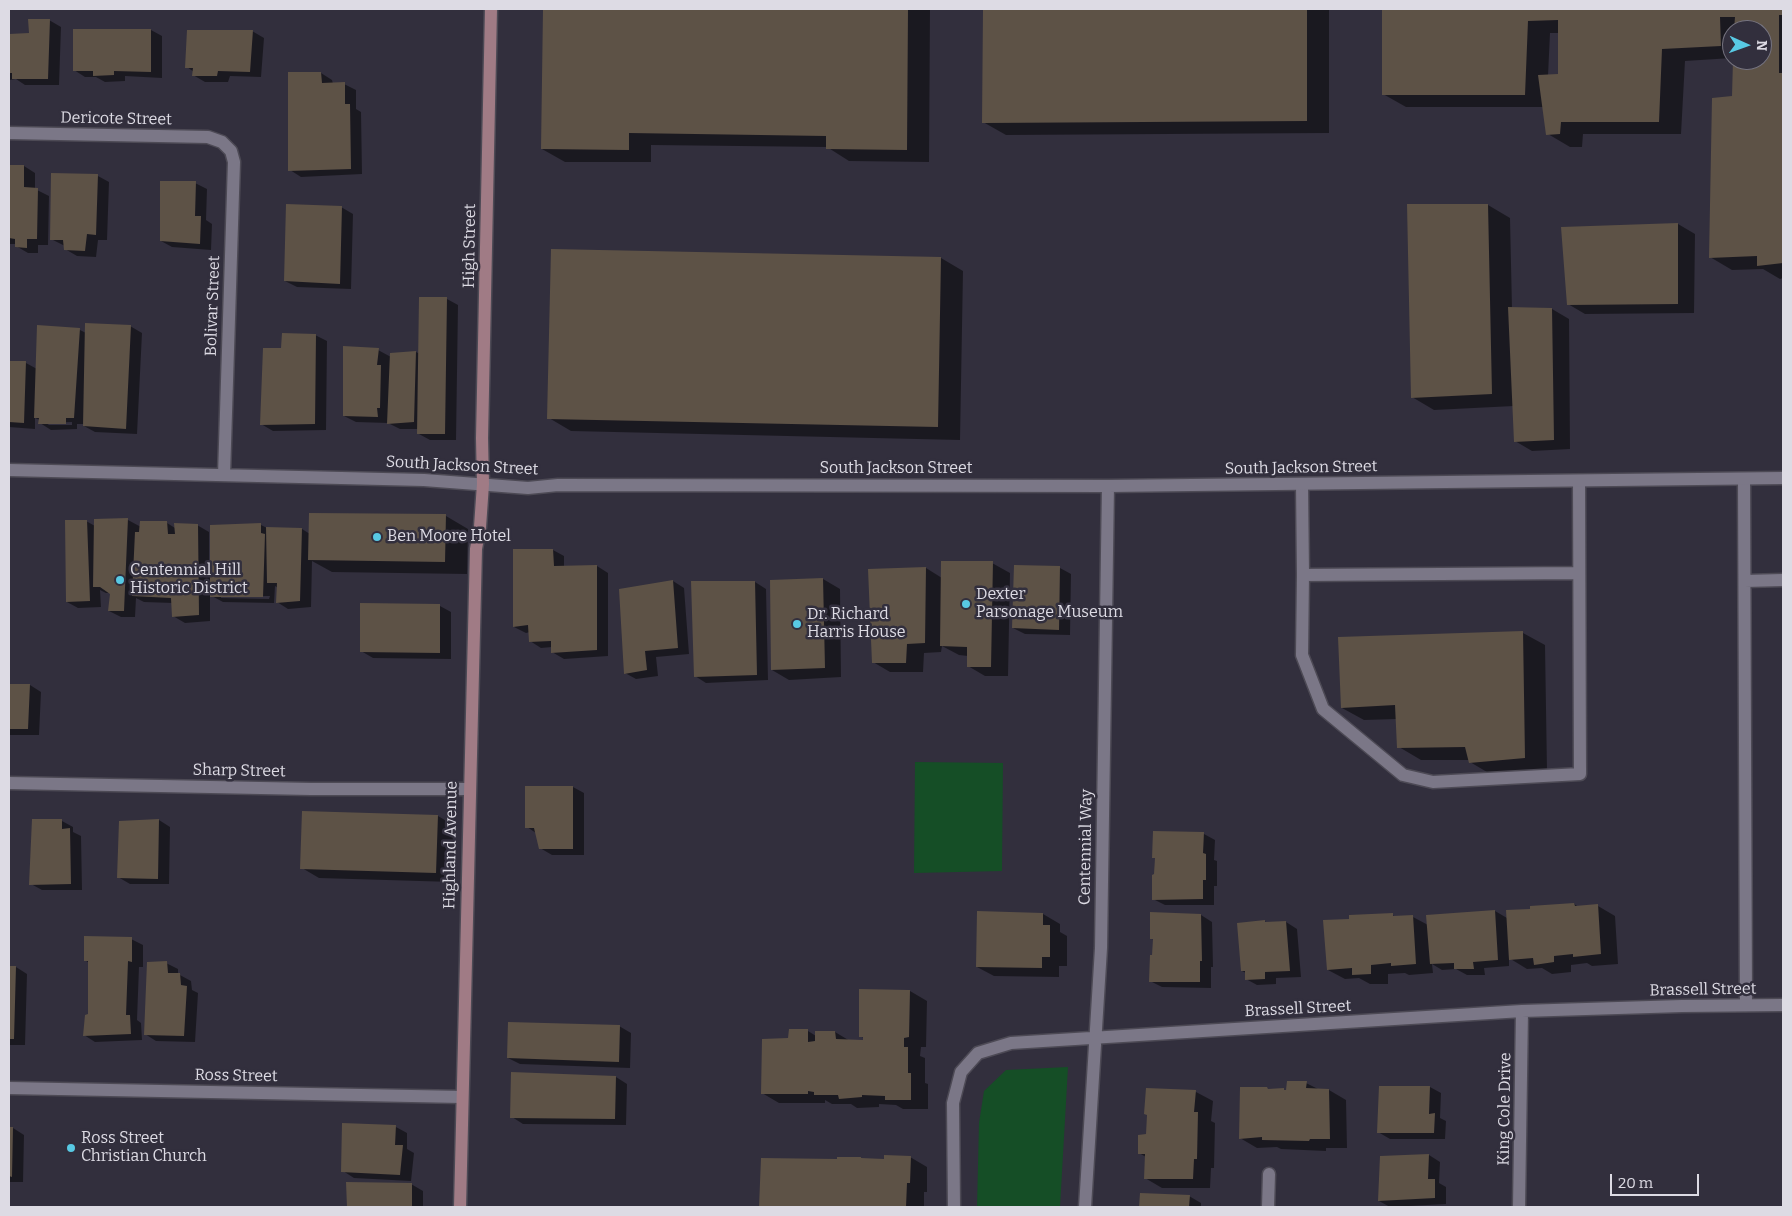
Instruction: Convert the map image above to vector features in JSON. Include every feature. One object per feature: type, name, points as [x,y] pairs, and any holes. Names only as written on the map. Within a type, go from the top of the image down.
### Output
[{"type":"main road","name":"High Street","points":[[483,484],[482,428],[490,9]]},
{"type":"main road","name":"Highland Avenue","points":[[460,1207],[476,549],[480,527],[483,484]]},
{"type":"street","name":"Dericote Street","points":[[9,133],[208,137],[222,142]]},
{"type":"street","name":"Bolivar Street","points":[[222,142],[231,151],[234,162],[224,475]]},
{"type":"street","name":"South Jackson Street","points":[[9,470],[424,480],[528,488],[558,485],[1108,486],[1783,478]]},
{"type":"street","points":[[1744,478],[1746,1005]]},
{"type":"street","points":[[1302,484],[1302,655],[1323,709],[1403,775],[1432,782],[1580,774],[1579,481]]},
{"type":"street","name":"Centennial Way","points":[[1085,1207],[1101,948],[1108,486]]},
{"type":"street","points":[[1303,575],[1579,573]]},
{"type":"street","points":[[1744,581],[1783,580]]},
{"type":"street","name":"Sharp Street","points":[[9,783],[311,789],[469,789]]},
{"type":"street","name":"Brassell Street","points":[[954,1207],[953,1103],[961,1072],[978,1053],[1011,1043],[1522,1011],[1783,1005]]},
{"type":"street","name":"King Cole Drive","points":[[1519,1207],[1522,1011]]},
{"type":"street","name":"Ross Street","points":[[9,1088],[462,1097]]},
{"type":"street","points":[[1268,1207],[1269,1174]]},
{"type":"green space","points":[[915,762],[1003,763],[1002,871],[914,873]]},
{"type":"green space","points":[[1068,1067],[1060,1207],[977,1207],[979,1123],[984,1091],[1006,1070]]},
{"type":"building","points":[[543,9],[908,9],[907,150],[826,149],[826,136],[629,133],[629,150],[541,149]]},
{"type":"building","points":[[983,9],[1307,9],[1307,121],[982,123]]},
{"type":"building","points":[[1382,9],[1783,9],[1783,15],[1779,15],[1779,73],[1783,73],[1783,263],[1757,266],[1757,256],[1709,258],[1712,98],[1732,96],[1733,70],[1772,70],[1772,20],[1735,20],[1735,17],[1720,17],[1721,46],[1662,49],[1659,122],[1561,122],[1560,134],[1546,135],[1538,75],[1558,74],[1558,20],[1528,21],[1525,95],[1382,95]]},
{"type":"building","points":[[28,19],[50,19],[48,79],[12,79],[12,73],[9,73],[9,34],[29,33]]},
{"type":"building","points":[[73,29],[151,29],[151,72],[114,71],[114,75],[93,76],[93,71],[73,71]]},
{"type":"building","points":[[187,30],[253,30],[250,72],[218,71],[217,76],[192,76],[193,68],[185,68]]},
{"type":"building","points":[[288,72],[321,72],[322,83],[345,82],[345,104],[350,104],[351,169],[288,171]]},
{"type":"building","points":[[10,165],[24,165],[24,187],[38,188],[37,239],[27,239],[27,248],[15,247],[15,239],[9,238]]},
{"type":"building","points":[[51,173],[98,174],[96,235],[87,234],[85,251],[64,250],[63,240],[50,240]]},
{"type":"building","points":[[160,181],[196,181],[195,216],[201,216],[200,244],[160,241]]},
{"type":"building","points":[[286,204],[342,206],[340,284],[284,281]]},
{"type":"building","points":[[1407,204],[1488,204],[1492,394],[1411,398]]},
{"type":"building","points":[[1678,223],[1678,304],[1567,305],[1561,227]]},
{"type":"building","points":[[551,249],[941,257],[938,427],[547,419]]},
{"type":"building","points":[[419,297],[447,297],[445,434],[417,434]]},
{"type":"building","points":[[1508,307],[1552,308],[1554,440],[1514,442]]},
{"type":"building","points":[[85,323],[131,325],[126,429],[83,426]]},
{"type":"building","points":[[37,325],[80,328],[74,418],[66,418],[66,424],[38,424],[39,418],[34,418]]},
{"type":"building","points":[[282,333],[316,334],[315,424],[260,425],[263,348],[281,348]]},
{"type":"building","points":[[343,346],[379,348],[377,365],[381,365],[380,408],[377,408],[378,417],[343,416]]},
{"type":"building","points":[[416,351],[414,422],[387,424],[390,353]]},
{"type":"building","points":[[9,361],[26,361],[24,423],[9,422]]},
{"type":"building","name":"Ben Moore Hotel","points":[[309,513],[446,514],[445,562],[308,560]]},
{"type":"building","points":[[128,518],[124,611],[108,611],[110,594],[100,587],[93,587],[94,519]]},
{"type":"building","points":[[65,520],[87,520],[90,601],[66,602]]},
{"type":"building","points":[[140,521],[167,521],[168,534],[175,534],[174,523],[198,524],[199,615],[172,617],[171,598],[132,596],[135,532],[139,532]]},
{"type":"building","points":[[261,523],[261,533],[265,534],[263,597],[210,597],[210,525]]},
{"type":"building","points":[[266,527],[302,528],[300,601],[276,603],[277,583],[267,583]]},
{"type":"building","points":[[513,549],[553,549],[554,566],[597,565],[597,650],[551,653],[551,641],[529,642],[528,625],[513,627]]},
{"type":"building","name":"Dexter Parsonage Museum","points":[[941,561],[993,561],[991,667],[967,667],[967,647],[940,646]]},
{"type":"building","points":[[1014,565],[1060,566],[1059,630],[1012,628]]},
{"type":"building","points":[[926,567],[925,643],[907,644],[906,663],[872,663],[868,569]]},
{"type":"building","name":"Dr. Richard Harris House","points":[[823,578],[825,668],[771,670],[770,580]]},
{"type":"building","points":[[673,580],[678,648],[645,651],[647,670],[624,674],[619,589]]},
{"type":"building","points":[[691,581],[755,581],[757,675],[694,677]]},
{"type":"building","points":[[360,603],[440,604],[440,653],[360,652]]},
{"type":"building","points":[[1523,631],[1525,758],[1469,763],[1465,747],[1397,748],[1395,705],[1341,708],[1338,637]]},
{"type":"building","points":[[9,684],[30,684],[28,729],[9,729]]},
{"type":"building","points":[[525,786],[573,786],[573,849],[539,849],[534,828],[525,828]]},
{"type":"building","points":[[302,811],[438,815],[436,873],[300,869]]},
{"type":"building","points":[[32,819],[62,819],[62,829],[70,828],[71,884],[29,885]]},
{"type":"building","points":[[159,819],[158,879],[117,878],[119,821]]},
{"type":"building","points":[[1153,831],[1204,832],[1203,853],[1206,854],[1206,880],[1203,880],[1203,899],[1152,900],[1152,875],[1154,874],[1155,858],[1152,858]]},
{"type":"building","points":[[1574,903],[1575,906],[1598,904],[1601,954],[1573,957],[1573,954],[1554,956],[1554,962],[1534,965],[1533,958],[1509,960],[1506,910],[1530,909],[1530,906]]},
{"type":"building","points":[[1495,910],[1498,960],[1473,962],[1474,969],[1454,969],[1454,963],[1430,964],[1426,915]]},
{"type":"building","points":[[977,911],[1043,913],[1043,925],[1050,925],[1050,957],[1042,957],[1042,968],[976,967]]},
{"type":"building","points":[[1150,912],[1201,914],[1202,961],[1200,961],[1200,982],[1149,982],[1150,955],[1152,955],[1153,939],[1150,939]]},
{"type":"building","points":[[1393,913],[1393,916],[1413,915],[1416,964],[1391,966],[1391,963],[1371,965],[1371,974],[1352,975],[1352,968],[1327,970],[1323,920],[1349,919],[1349,915]]},
{"type":"building","points":[[1265,920],[1265,922],[1286,921],[1290,971],[1265,972],[1265,979],[1245,980],[1245,971],[1241,971],[1237,923]]},
{"type":"building","points":[[84,936],[132,937],[132,962],[128,961],[126,1015],[130,1015],[131,1034],[83,1036],[85,1015],[88,1014],[88,961],[84,961]]},
{"type":"building","points":[[167,961],[168,973],[180,973],[181,985],[187,986],[184,1036],[144,1035],[147,962]]},
{"type":"building","points":[[9,966],[16,966],[14,1039],[9,1039]]},
{"type":"building","points":[[859,989],[910,990],[909,1037],[904,1038],[904,1047],[908,1047],[908,1073],[911,1073],[911,1100],[885,1100],[885,1096],[862,1095],[862,1097],[839,1099],[838,1095],[814,1095],[814,1092],[808,1091],[808,1094],[761,1094],[762,1039],[788,1038],[789,1029],[808,1029],[808,1042],[815,1041],[815,1031],[835,1031],[836,1039],[863,1040],[863,1037],[859,1037]]},
{"type":"building","points":[[508,1022],[620,1025],[619,1062],[507,1058]]},
{"type":"building","points":[[511,1072],[616,1076],[615,1119],[510,1118]]},
{"type":"building","points":[[1287,1081],[1307,1081],[1306,1088],[1329,1089],[1330,1139],[1310,1139],[1309,1141],[1262,1140],[1262,1137],[1239,1139],[1240,1087],[1284,1088],[1286,1090]]},
{"type":"building","points":[[1379,1086],[1430,1086],[1429,1114],[1435,1113],[1434,1133],[1377,1133]]},
{"type":"building","points":[[1146,1088],[1196,1090],[1194,1112],[1198,1112],[1197,1159],[1194,1159],[1193,1179],[1144,1179],[1145,1154],[1138,1154],[1138,1135],[1146,1134],[1147,1115],[1144,1114]]},
{"type":"building","points":[[342,1123],[396,1125],[395,1145],[403,1145],[400,1175],[341,1172]]},
{"type":"building","points":[[9,1127],[13,1127],[12,1177],[9,1176]]},
{"type":"building","points":[[1429,1154],[1428,1179],[1435,1179],[1435,1198],[1378,1201],[1380,1156]]},
{"type":"building","points":[[884,1155],[911,1156],[910,1183],[907,1183],[906,1207],[759,1207],[761,1158],[837,1159],[837,1157],[861,1157],[884,1159]]},
{"type":"building","points":[[346,1182],[412,1183],[412,1207],[347,1207]]},
{"type":"building","points":[[1140,1193],[1190,1195],[1189,1207],[1139,1207]]},
{"type":"place","name":"Ben Moore Hotel","points":[[377,537]]},
{"type":"place","name":"Centennial Hill Historic District","points":[[120,580]]},
{"type":"place","name":"Dexter Parsonage Museum","points":[[966,604]]},
{"type":"place","name":"Dr. Richard Harris House","points":[[797,624]]},
{"type":"place","name":"Ross Street Christian Church","points":[[71,1148]]}]
